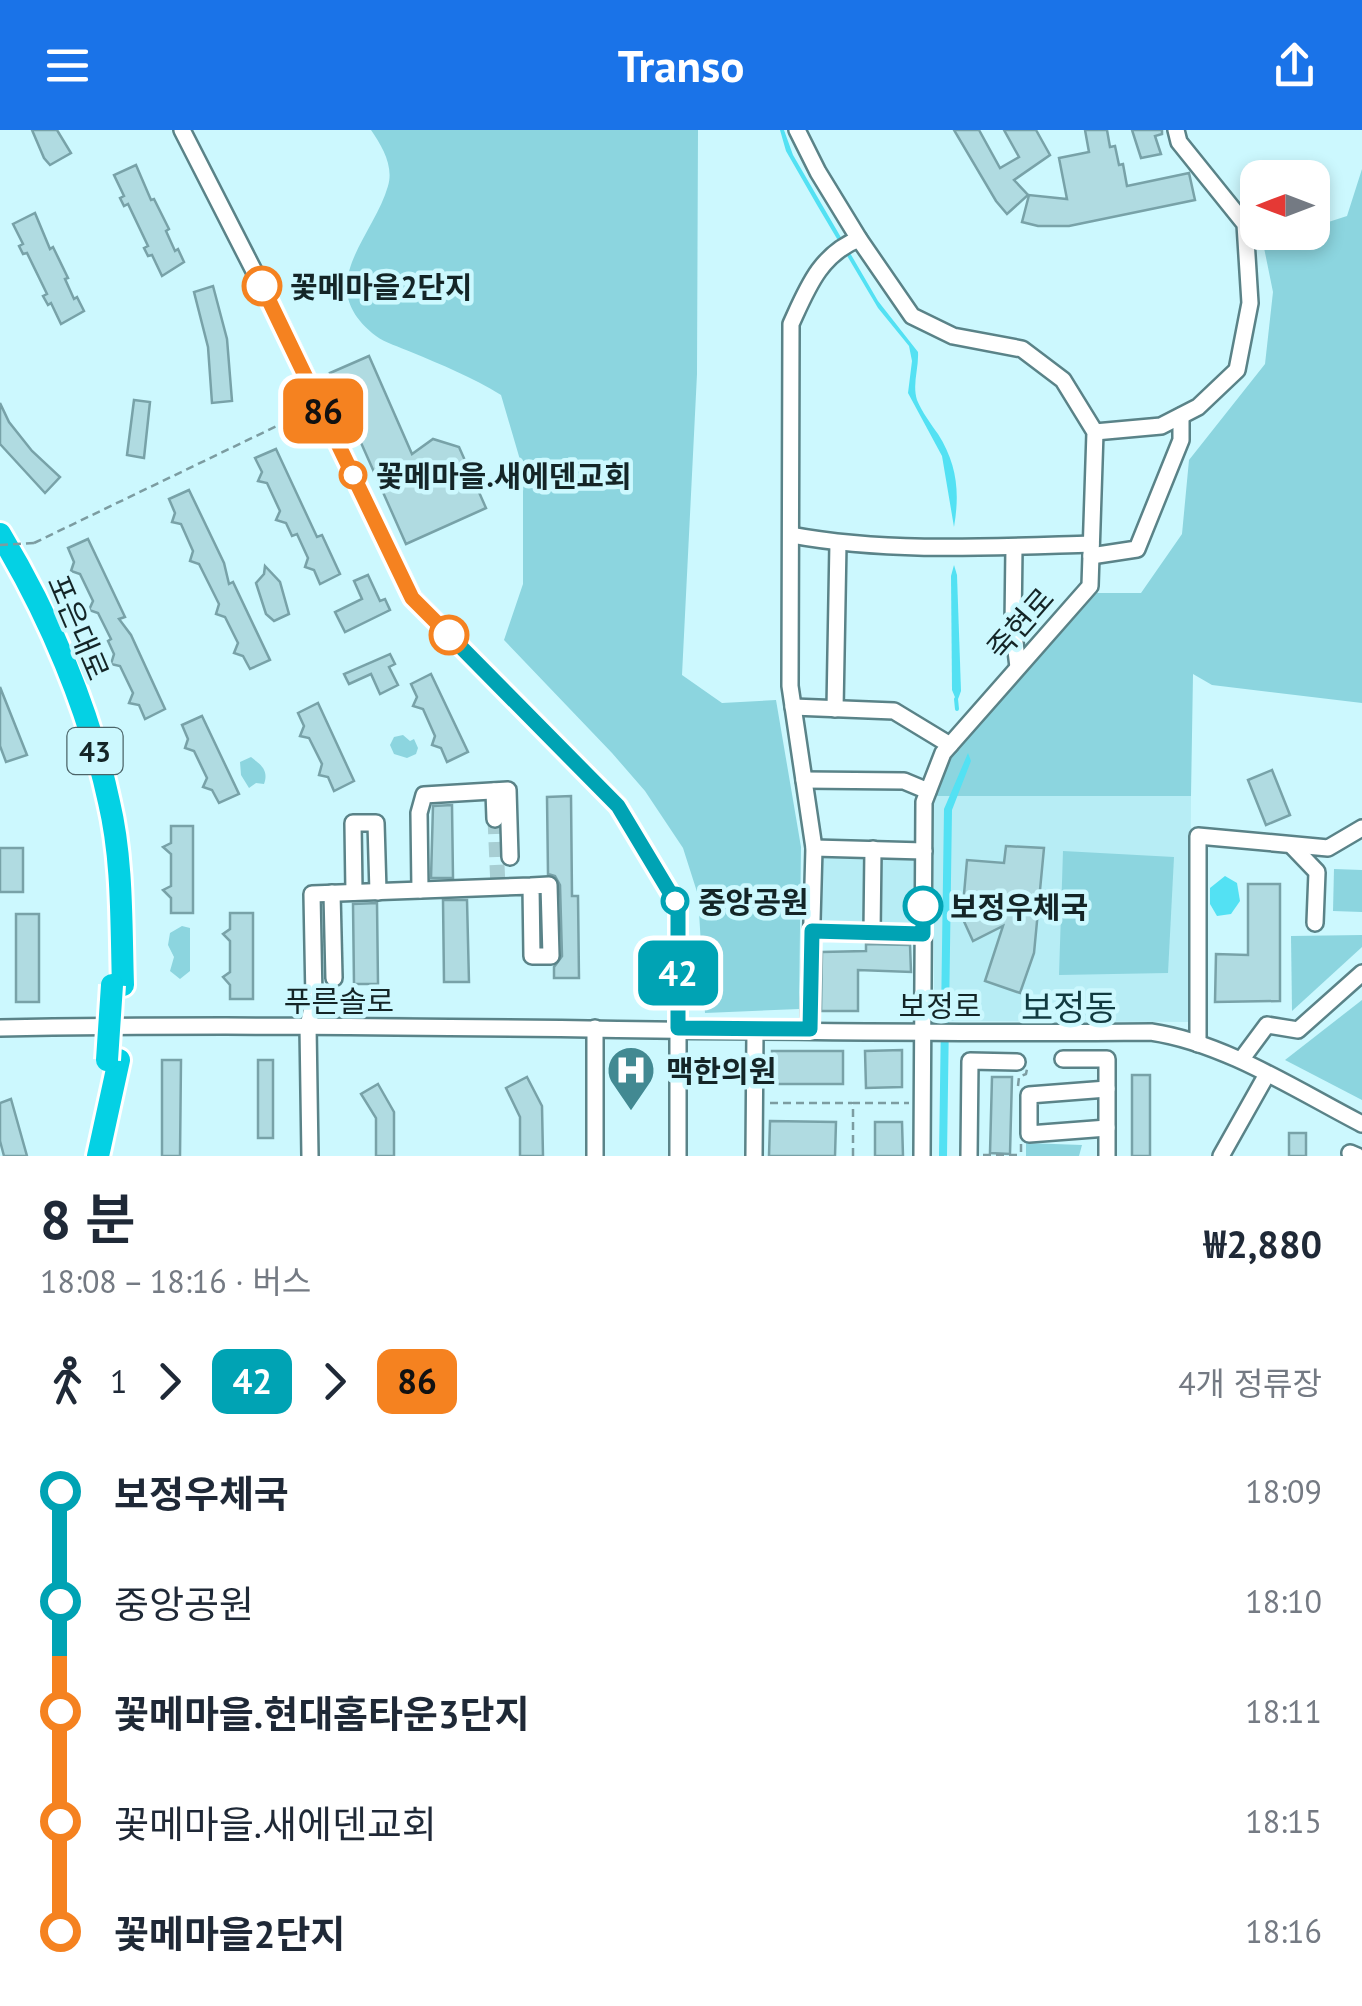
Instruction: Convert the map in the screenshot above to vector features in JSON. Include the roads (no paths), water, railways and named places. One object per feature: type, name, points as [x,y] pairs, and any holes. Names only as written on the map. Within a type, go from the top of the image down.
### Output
[{"type":"highway","name":"포은대로","points":[[0,534],[24,574],[84,716],[110,804],[119,873],[117,985]]},
{"type":"highway","name":"포은대로","points":[[0,563],[73,726],[98,814],[117,985]]},
{"type":"highway","name":"43","points":[[98,1156],[113,1060],[117,985]]},
{"type":"highway","name":"43","points":[[86,1156],[113,1060]]},
{"type":"street","points":[[182,130],[412,598],[618,806],[678,906],[678,1156]]},
{"type":"street","points":[[797,130],[849,244],[912,316],[953,336],[1022,349],[1064,380],[1095,432],[1161,426],[1198,407],[1237,370],[1250,302],[1246,224],[1179,142],[1176,130]]},
{"type":"street","points":[[810,1029],[814,848],[790,686],[792,324],[815,272],[849,244]]},
{"type":"street","points":[[791,534],[838,543],[1137,549],[1181,440],[1181,416]]},
{"type":"street","name":"죽현로","points":[[922,1156],[922,1102],[929,1034],[923,934],[924,802],[943,753],[1090,586],[1095,432]]},
{"type":"street","points":[[835,709],[838,543]]},
{"type":"street","points":[[1014,547],[1013,626],[1018,668]]},
{"type":"street","points":[[793,708],[894,712],[950,745]]},
{"type":"street","points":[[804,780],[904,781],[928,792]]},
{"type":"street","points":[[420,890],[419,813],[424,795],[508,790],[510,857]]},
{"type":"street","points":[[494,791],[495,819]]},
{"type":"street","points":[[354,892],[353,824],[376,823],[378,892]]},
{"type":"street","points":[[1198,1044],[1198,836],[1293,848],[1328,848],[1362,828]]},
{"type":"street","points":[[814,848],[924,850]]},
{"type":"street","points":[[1293,848],[1317,872],[1315,923]]},
{"type":"street","points":[[872,933],[873,849]]},
{"type":"street","points":[[310,1156],[312,894],[531,886]]},
{"type":"street","points":[[332,893],[334,978]]},
{"type":"street","points":[[812,931],[923,934]]},
{"type":"street","points":[[1241,1060],[1268,1025],[1298,1030],[1362,973]]},
{"type":"street","name":"푸른솔로","points":[[0,1028],[678,1028]]},
{"type":"street","points":[[595,1028],[596,1156]]},
{"type":"street","name":"보정로","points":[[678,1028],[929,1034],[1150,1032],[1241,1060],[1362,1124]]},
{"type":"street","points":[[754,1031],[754,1156]]},
{"type":"street","points":[[1063,1060],[1107,1060],[1107,1156]]},
{"type":"street","points":[[969,1156],[970,1061],[1017,1062]]},
{"type":"street","points":[[1221,1156],[1266,1076]]},
{"type":"street","points":[[1107,1089],[1029,1095],[1030,1134],[1107,1128]]},
{"type":"waterway","points":[[956,699],[957,709]]},
{"type":"tunnel","points":[[495,819],[498,887]]},
{"type":"place","name":"꽃메마을2단지","points":[[262,286]]},
{"type":"place","name":"꽃메마을.새에덴교회","points":[[353,475]]},
{"type":"place","name":"중앙공원","points":[[675,901]]},
{"type":"place","name":"보정우체국","points":[[923,906]]},
{"type":"place","name":"맥한의원","points":[[631,1112]]},
{"type":"district","name":"보정동","points":[[1069,1007]]}]
